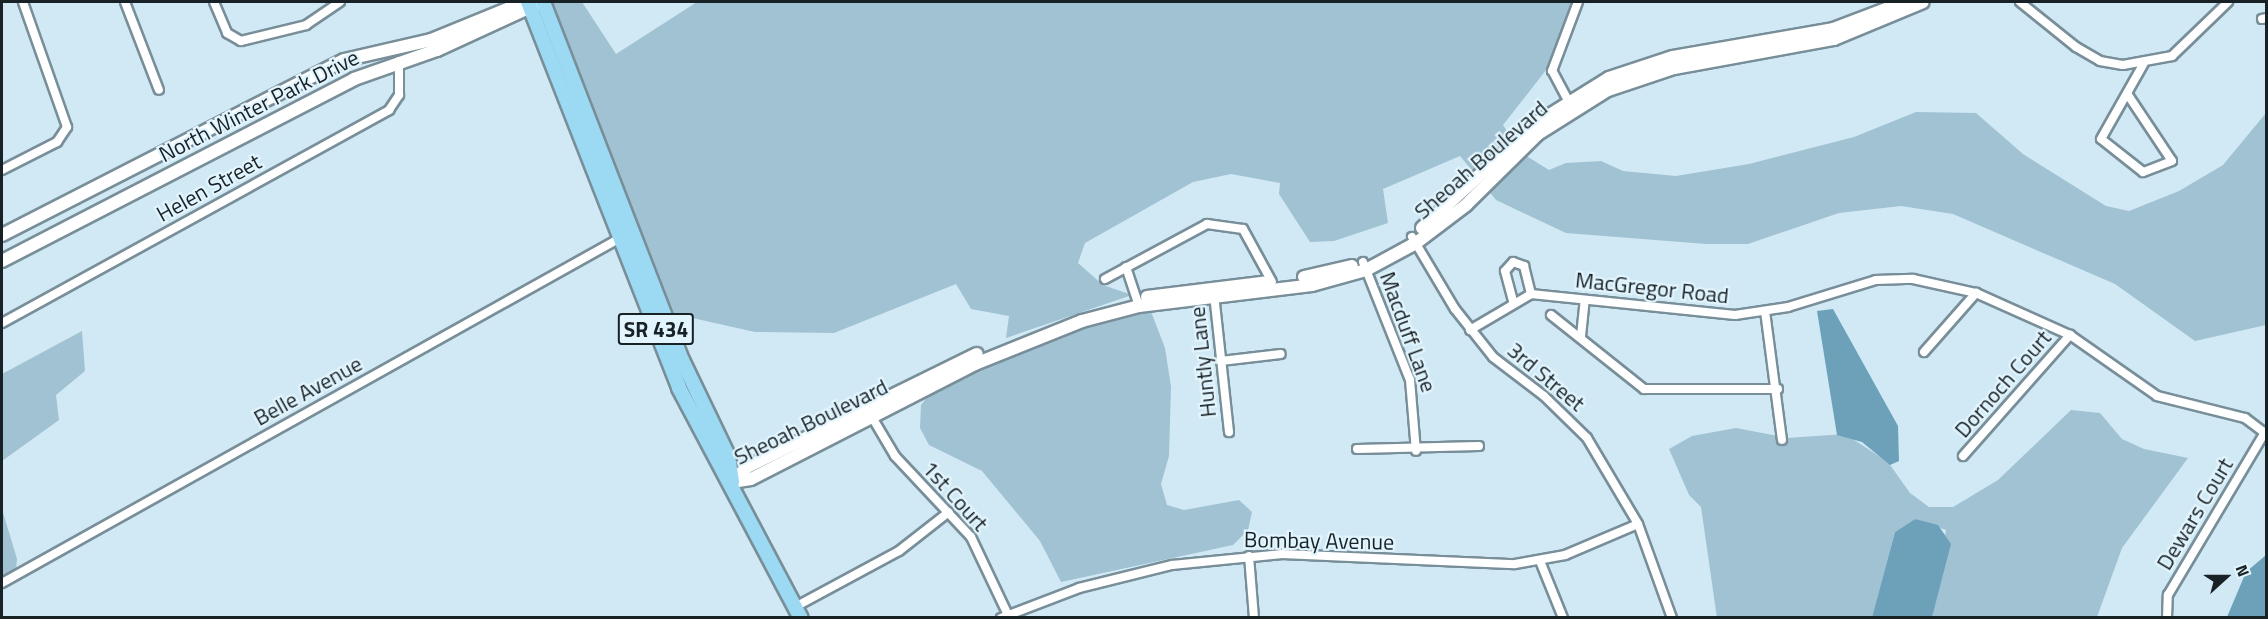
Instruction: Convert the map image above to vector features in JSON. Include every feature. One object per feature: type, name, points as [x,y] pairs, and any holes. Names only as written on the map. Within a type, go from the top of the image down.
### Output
[{"type":"main road","name":"SR 434","points":[[533,3],[593,169],[626,234],[728,456],[732,482],[798,612]]},
{"type":"main road","name":"SR 434","points":[[533,3],[617,192],[626,234]]},
{"type":"main road","points":[[593,169],[617,192]]},
{"type":"street","points":[[2,170],[57,142],[67,127],[23,2]]},
{"type":"street","points":[[125,2],[159,90]]},
{"type":"street","points":[[214,2],[227,33],[241,41],[306,25],[340,2]]},
{"type":"street","points":[[1571,105],[1552,71],[1578,2]]},
{"type":"street","name":"Sheoah Boulevard","points":[[1214,292],[1312,285],[1364,266],[1414,240],[1571,105],[1639,67],[1833,29],[1904,2]]},
{"type":"street","name":"Sheoah Boulevard","points":[[1571,105],[1639,78],[1834,39],[1923,2]]},
{"type":"street","points":[[2020,2],[2100,61],[2144,63],[2172,56],[2228,2]]},
{"type":"street","name":"North Winter Park Drive","points":[[2,261],[399,61],[533,3]]},
{"type":"street","name":"North Winter Park Drive","points":[[2,235],[344,60],[431,40],[533,3]]},
{"type":"street","name":"Helen Street","points":[[2,322],[389,110],[399,95],[399,61]]},
{"type":"street","points":[[2128,95],[2172,161],[2143,172],[2101,139],[2128,95],[2144,63]]},
{"type":"street","points":[[1105,279],[1200,226],[1238,227],[1248,234],[1272,282]]},
{"type":"street","name":"Belle Avenue","points":[[2,583],[626,234]]},
{"type":"street","name":"3rd Street","points":[[1414,240],[1470,330],[1587,438],[1638,524],[1672,618]]},
{"type":"street","points":[[1513,301],[1505,271],[1513,262],[1524,266],[1531,294]]},
{"type":"street","name":"Sheoah Boulevard","points":[[732,482],[751,479],[869,412],[985,360],[1082,321],[1139,302],[1214,292],[1364,266]]},
{"type":"street","name":"Macduff Lane","points":[[1364,266],[1410,380],[1416,451]]},
{"type":"street","points":[[1126,267],[1139,302]]},
{"type":"street","name":"MacGregor Road","points":[[1470,330],[1513,301],[1531,294],[1699,314],[1765,311],[1876,280],[1912,279],[1976,293],[2070,335],[2157,396],[2245,418],[2266,433]]},
{"type":"street","name":"Huntly Lane","points":[[1214,292],[1229,432]]},
{"type":"street","points":[[1924,352],[1976,293]]},
{"type":"street","points":[[1581,336],[1585,300]]},
{"type":"street","points":[[1765,311],[1778,389],[1782,440]]},
{"type":"street","points":[[1551,315],[1581,336],[1644,389],[1778,389]]},
{"type":"street","name":"Dornoch Court","points":[[1963,456],[2070,335]]},
{"type":"street","points":[[1221,361],[1281,354]]},
{"type":"street","name":"1st Court","points":[[869,412],[896,456],[949,512],[982,555],[1004,616]]},
{"type":"street","name":"Dewars Court","points":[[2167,618],[2168,595],[2266,433]]},
{"type":"street","points":[[1357,450],[1416,451],[1479,446]]},
{"type":"street","points":[[798,612],[899,551],[949,512]]},
{"type":"street","name":"Bombay Avenue","points":[[1004,616],[1140,571],[1249,556],[1320,555],[1488,565],[1540,561],[1589,547],[1638,524]]},
{"type":"street","points":[[1249,556],[1254,618]]},
{"type":"street","points":[[1540,561],[1563,618]]},
{"type":"shaded area","points":[[550,2],[582,2],[616,54],[697,2],[1573,2],[1550,65],[1503,125],[1512,139],[1476,175],[1460,156],[1383,189],[1388,223],[1334,241],[1310,242],[1279,194],[1280,183],[1231,174],[1193,182],[1085,243],[1078,263],[1103,285],[1132,295],[1006,338],[1009,316],[971,309],[956,284],[834,333],[755,332],[670,313]]},
{"type":"shaded area","points":[[1916,112],[1976,113],[2023,154],[2106,206],[2129,211],[2179,191],[2223,165],[2266,113],[2266,325],[2195,341],[2115,284],[1953,214],[1901,206],[1839,213],[1748,244],[1706,244],[1566,233],[1496,200],[1487,189],[1523,154],[1549,170],[1566,163],[1601,161],[1623,171],[1676,176],[1749,164],[1854,137]]},
{"type":"shaded area","points":[[1150,309],[1165,348],[1171,387],[1169,456],[1161,484],[1167,505],[1184,510],[1239,500],[1252,512],[1248,530],[1233,545],[1061,582],[1040,541],[982,471],[929,445],[920,428],[921,405],[932,391],[976,368],[1083,325]]},
{"type":"shaded area","points":[[1833,309],[1898,426],[1899,461],[1890,465],[1862,442],[1837,435],[1817,311]]},
{"type":"shaded area","points":[[82,331],[85,371],[56,395],[59,420],[2,461],[2,374]]},
{"type":"shaded area","points":[[2071,410],[2100,413],[2122,439],[2144,449],[2188,458],[2122,548],[2097,617],[1932,617],[1946,530],[1915,519],[1895,532],[1872,617],[1717,618],[1701,507],[1689,495],[1669,449],[1692,436],[1736,428],[1778,436],[1778,445],[1787,443],[1787,438],[1845,434],[1888,462],[1910,493],[1929,507],[1953,507],[1998,480]]},
{"type":"shaded area","points":[[2,509],[17,559],[16,570],[2,576]]},
{"type":"shaded area","points":[[1915,519],[1938,525],[1951,544],[1932,617],[1872,617],[1895,532]]},
{"type":"shaded area","points":[[2266,555],[2266,617],[2227,617],[2246,572]]}]
